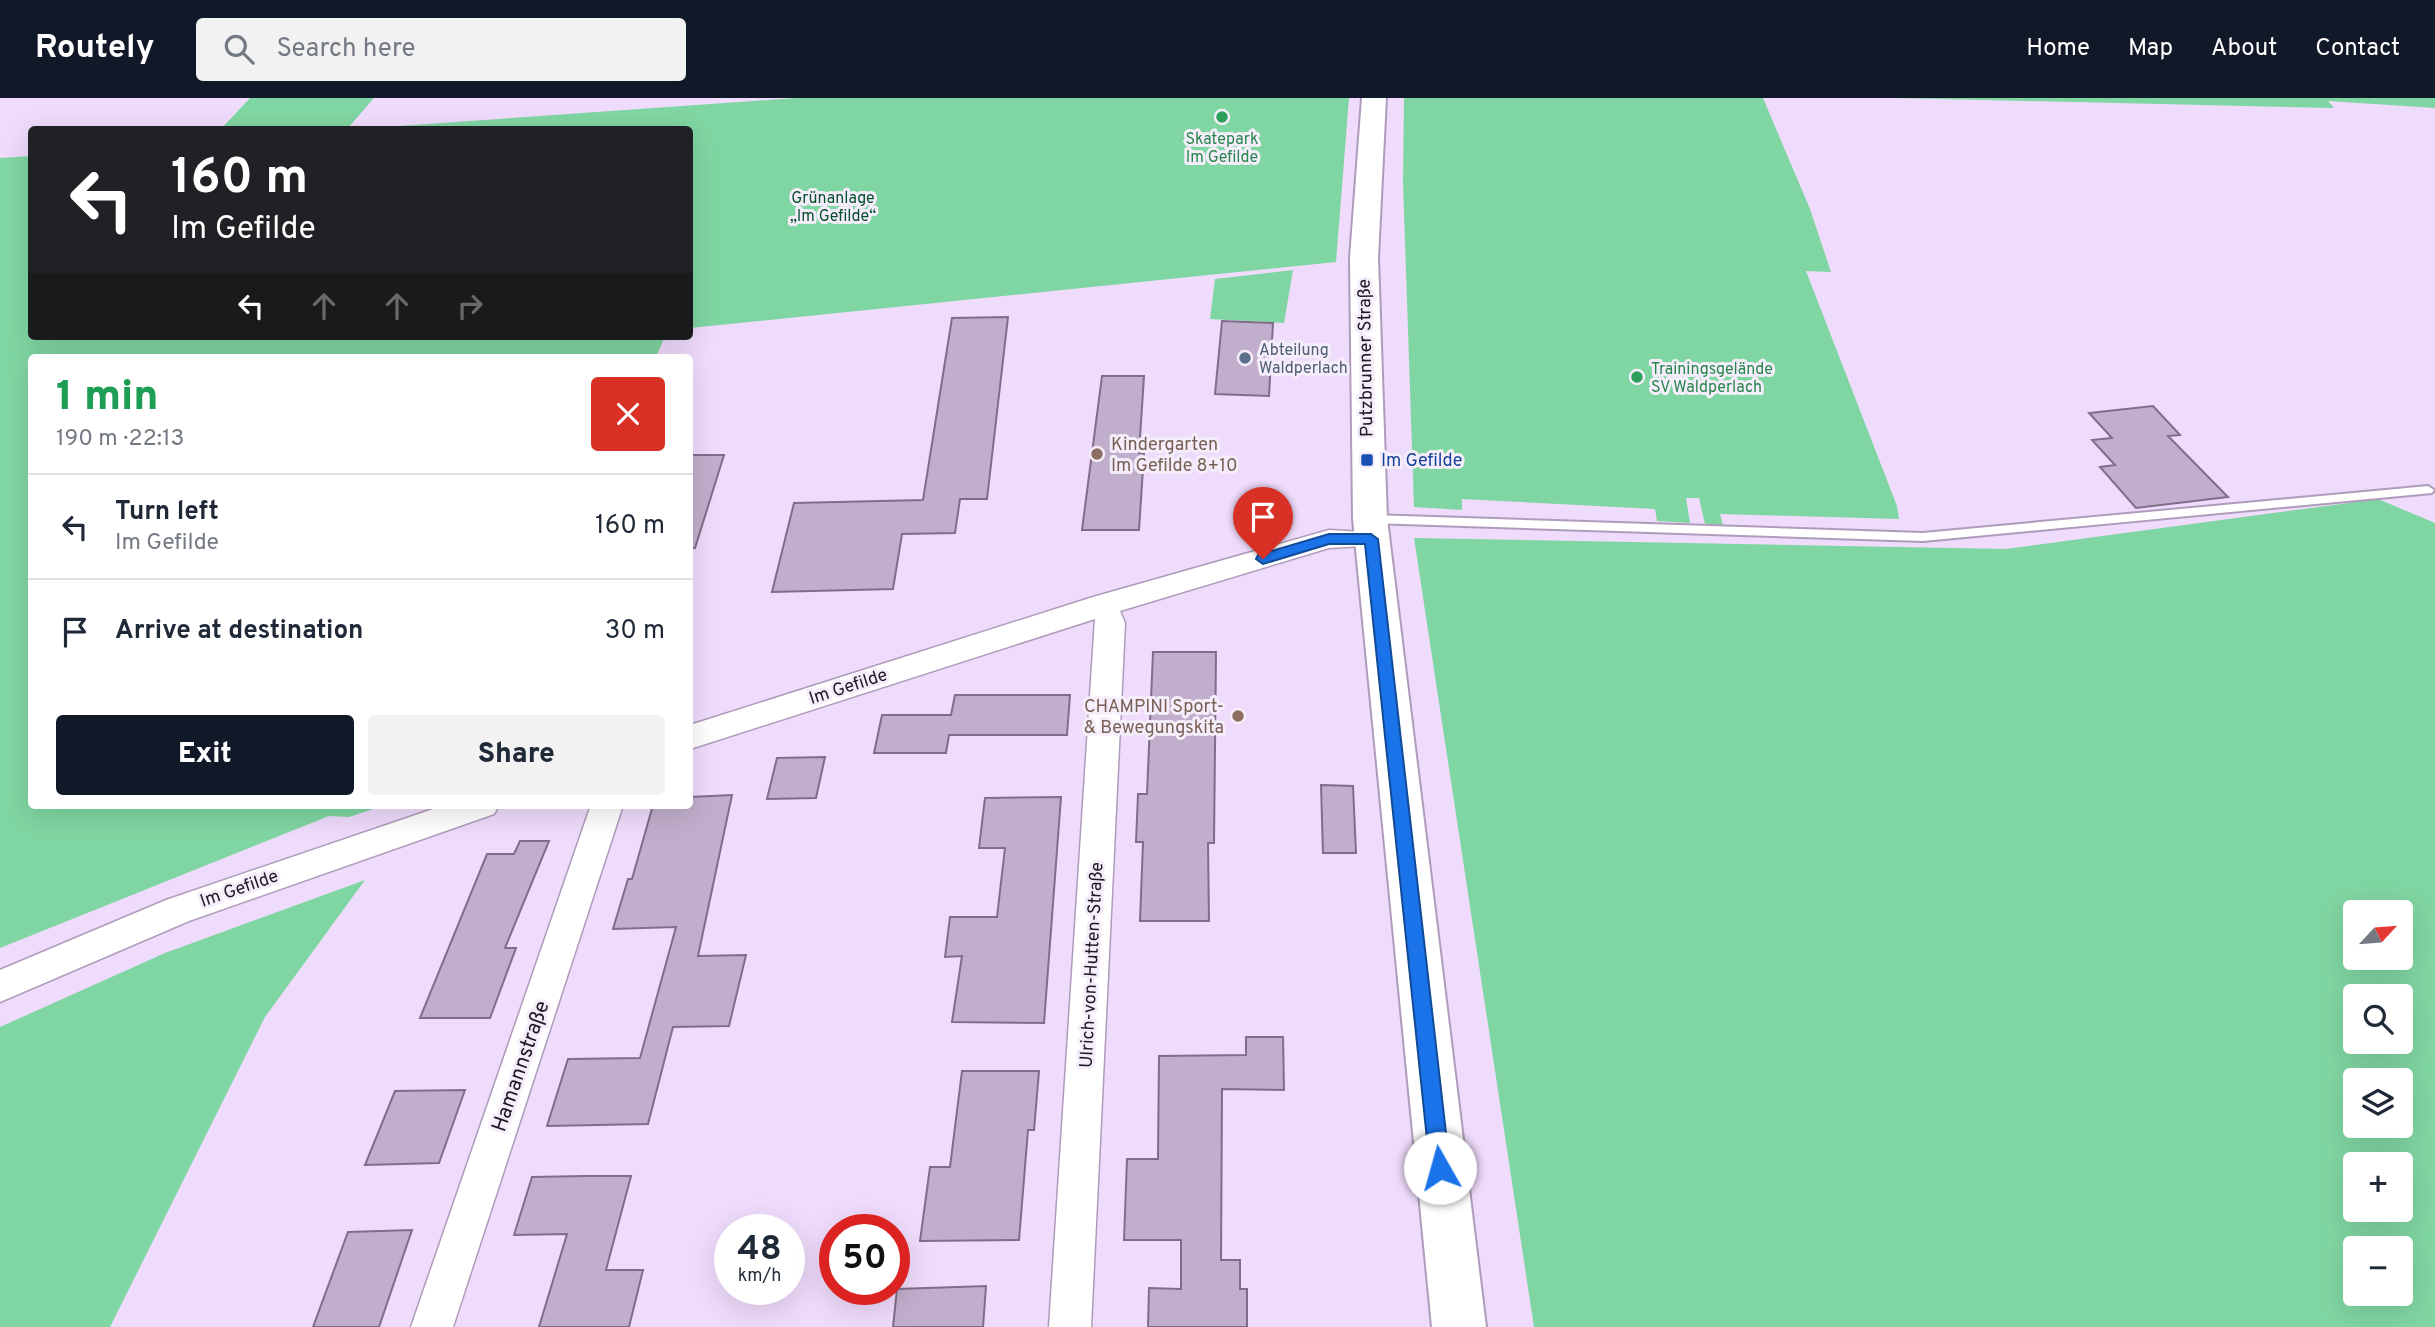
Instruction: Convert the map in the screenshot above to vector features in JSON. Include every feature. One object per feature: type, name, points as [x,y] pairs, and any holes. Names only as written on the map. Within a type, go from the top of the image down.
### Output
[{"type":"main road","name":"Putzbrunner Straße","points":[[1374,98],[1364,258],[1370,529],[1459,1327]]},
{"type":"street","name":"Im Gefilde","points":[[693,736],[1103,604],[1370,529]]},
{"type":"street","name":"Ulrich-von-Hutten-Straße","points":[[1070,1327],[1111,623],[1103,604]]},
{"type":"street","name":"Im Gefilde","points":[[0,986],[178,910],[471,809]]},
{"type":"street","name":"Hamannstraße","points":[[432,1327],[606,809]]},
{"type":"lane","points":[[1370,529],[1923,537],[2428,490]]},
{"type":"green space","points":[[250,98],[374,98],[350,126],[224,126]]},
{"type":"green space","name":"Grünanlage „Im Gefilde“","points":[[796,98],[1349,98],[1336,262],[693,328],[693,126],[399,126]]},
{"type":"green space","name":"Trainingsgelände SV Waldperlach","points":[[1404,98],[1763,98],[1810,209],[1831,272],[1806,271],[1897,506],[1899,519],[1720,514],[1723,525],[1705,524],[1699,498],[1686,498],[1690,523],[1657,521],[1655,509],[1462,499],[1462,510],[1414,507],[1403,183]]},
{"type":"green space","points":[[1896,98],[2435,98],[2435,108],[2328,101],[2334,108]]},
{"type":"green space","points":[[28,156],[28,340],[663,340],[657,354],[28,354],[28,809],[373,809],[349,817],[329,816],[0,948],[0,158]]},
{"type":"green space","points":[[1293,270],[1284,323],[1210,319],[1215,279]]},
{"type":"green space","points":[[2378,499],[2435,523],[2435,1327],[1534,1327],[1414,538],[2006,549]]},
{"type":"green space","points":[[365,880],[265,1017],[110,1327],[0,1327],[0,1027],[165,953]]},
{"type":"building","points":[[1008,317],[987,499],[960,499],[955,533],[902,534],[893,589],[772,592],[794,503],[923,500],[952,318]]},
{"type":"building","name":"Abteilung Waldperlach","points":[[1222,321],[1273,323],[1269,396],[1215,394]]},
{"type":"building","points":[[1102,376],[1144,376],[1139,453],[1144,453],[1139,530],[1082,530]]},
{"type":"building","points":[[2153,406],[2180,435],[2168,436],[2228,497],[2136,508],[2100,467],[2115,465],[2092,440],[2112,438],[2089,413]]},
{"type":"building","points":[[693,455],[724,455],[695,548]]},
{"type":"building","points":[[1153,652],[1216,652],[1214,843],[1208,843],[1209,921],[1140,921],[1143,842],[1136,842],[1138,794],[1147,794]]},
{"type":"building","points":[[955,695],[1070,695],[1067,735],[949,735],[946,753],[874,753],[882,715],[951,715]]},
{"type":"building","points":[[825,757],[816,798],[767,799],[777,758]]},
{"type":"building","points":[[1321,785],[1353,786],[1356,853],[1323,853]]},
{"type":"building","points":[[732,795],[698,956],[746,955],[729,1026],[673,1027],[648,1124],[547,1126],[568,1059],[640,1058],[676,927],[613,929],[628,879],[632,879],[652,809],[693,809],[693,797]]},
{"type":"building","points":[[1061,797],[1044,1023],[952,1022],[962,956],[945,957],[950,917],[997,917],[1005,848],[979,848],[985,798]]},
{"type":"building","points":[[520,841],[549,841],[505,948],[516,948],[490,1018],[420,1018],[487,854],[514,854]]},
{"type":"building","points":[[1246,1037],[1283,1037],[1284,1090],[1222,1089],[1221,1260],[1240,1260],[1240,1289],[1247,1289],[1247,1327],[1148,1327],[1149,1288],[1181,1289],[1181,1240],[1124,1240],[1127,1159],[1158,1159],[1159,1056],[1246,1055]]},
{"type":"building","points":[[962,1071],[1039,1071],[1034,1130],[1028,1130],[1019,1240],[920,1241],[930,1167],[950,1167]]},
{"type":"building","points":[[465,1090],[439,1163],[365,1165],[395,1091]]},
{"type":"building","points":[[631,1176],[606,1270],[643,1270],[629,1327],[539,1327],[567,1234],[514,1235],[532,1177]]},
{"type":"building","points":[[412,1230],[379,1327],[313,1327],[348,1232]]},
{"type":"building","points":[[986,1286],[983,1327],[893,1327],[895,1305],[910,1305],[910,1289]]},
{"type":"place","name":"Skatepark Im Gefilde","points":[[1222,117]]},
{"type":"place","name":"Abteilung Waldperlach","points":[[1245,358]]},
{"type":"place","name":"Trainingsgelände SV Waldperlach","points":[[1637,377]]},
{"type":"place","name":"Kindergarten Im Gefilde 8+10","points":[[1097,454]]},
{"type":"place","name":"Im Gefilde","points":[[1367,460]]},
{"type":"place","name":"CHAMPINI Sport- & Bewegungskita","points":[[1238,716]]},
{"type":"route","points":[[1263,559],[1329,539],[1371,539],[1440,1168]]}]
